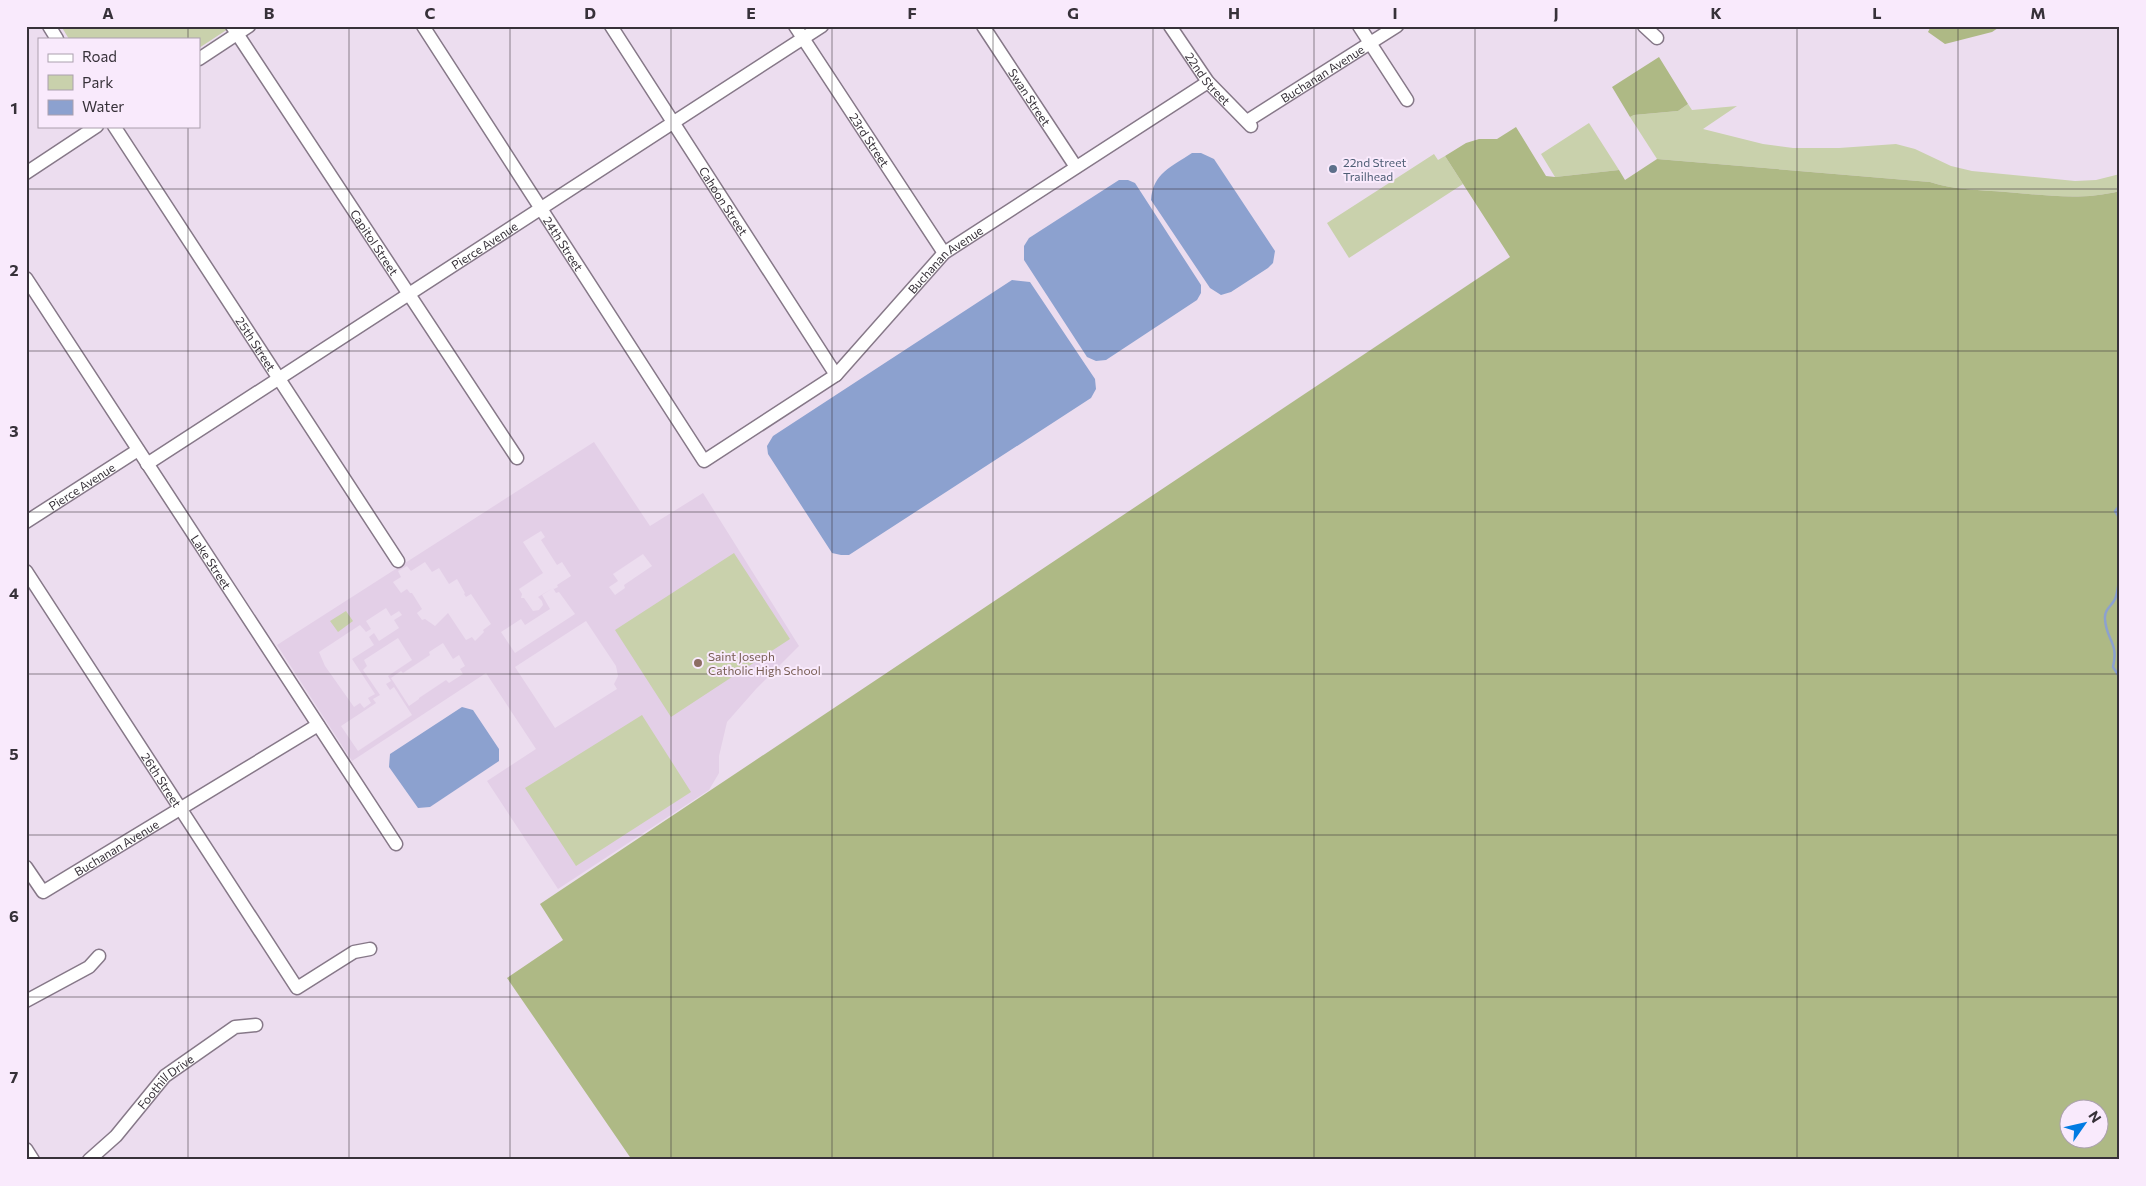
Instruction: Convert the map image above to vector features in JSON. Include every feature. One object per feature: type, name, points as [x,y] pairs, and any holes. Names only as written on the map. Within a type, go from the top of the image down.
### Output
[{"type":"street","points":[[49,26],[56,38]]},
{"type":"street","points":[[200,59],[235,30],[249,26]]},
{"type":"street","name":"24th Street","points":[[423,26],[704,461]]},
{"type":"street","name":"Cahoon Street","points":[[611,26],[836,375]]},
{"type":"street","name":"23rd Street","points":[[794,26],[944,253]]},
{"type":"street","name":"Pierce Avenue","points":[[147,464],[822,26]]},
{"type":"street","name":"Swan Street","points":[[983,26],[1076,167]]},
{"type":"street","name":"22nd Street","points":[[1170,26],[1208,82],[1249,123]]},
{"type":"street","points":[[1359,26],[1407,100]]},
{"type":"street","name":"Buchanan Avenue","points":[[1249,123],[1397,26]]},
{"type":"street","points":[[1644,26],[1657,38]]},
{"type":"street","name":"Capitol Street","points":[[235,30],[517,458]]},
{"type":"street","name":"Buchanan Avenue","points":[[704,461],[836,375],[944,253],[1208,82]]},
{"type":"street","points":[[26,173],[94,128]]},
{"type":"street","name":"25th Street","points":[[115,128],[398,561]]},
{"type":"street","name":"Lake Street","points":[[26,278],[396,844]]},
{"type":"street","name":"Pierce Avenue","points":[[26,522],[138,450]]},
{"type":"street","name":"26th Street","points":[[26,571],[297,988],[354,952],[370,949]]},
{"type":"street","name":"Buchanan Avenue","points":[[26,867],[43,892],[318,724]]},
{"type":"street","points":[[26,1001],[89,967],[99,956]]},
{"type":"street","name":"Foothill Drive","points":[[89,1160],[116,1136],[165,1076],[235,1027],[256,1025]]},
{"type":"street","points":[[26,1149],[33,1160]]},
{"type":"shaded area","name":"Saint Joseph Catholic High School","points":[[594,442],[650,526],[703,493],[799,646],[756,689],[727,722],[719,756],[719,773],[709,790],[558,889],[487,781],[536,749],[486,673],[352,761],[277,645]],"holes":[[[541,531],[545,537],[541,540],[557,565],[562,562],[571,576],[557,585],[558,587],[538,597],[543,605],[539,610],[533,611],[524,598],[521,598],[522,594],[519,589],[543,573],[523,542]],[[643,554],[652,566],[624,585],[625,588],[615,595],[609,587],[618,581],[613,574]],[[425,562],[432,572],[439,568],[449,584],[457,579],[466,597],[471,594],[491,624],[483,630],[484,632],[475,641],[472,637],[466,640],[448,613],[435,626],[425,619],[422,620],[417,613],[422,609],[412,593],[407,589],[401,593],[393,582],[401,577],[398,571],[407,566],[411,571]],[[553,588],[556,593],[559,592],[575,614],[515,653],[501,632],[521,619],[525,625],[550,609],[542,595]],[[386,608],[391,616],[399,611],[402,615],[394,620],[399,628],[379,641],[374,633],[369,637],[374,645],[352,659],[375,694],[368,698],[371,703],[364,708],[360,703],[354,707],[325,666],[319,652],[360,625],[366,632],[371,629],[366,621]],[[586,621],[616,666],[618,676],[614,684],[617,689],[555,728],[515,667]],[[398,638],[412,660],[388,676],[391,681],[386,684],[390,690],[394,687],[412,715],[358,751],[341,726],[376,703],[373,699],[380,695],[363,670],[367,666],[364,660]],[[443,643],[453,659],[459,655],[465,666],[460,669],[463,674],[449,683],[446,680],[409,706],[391,678],[401,671],[403,673],[430,655],[429,652]]]},
{"type":"green space","points":[[61,26],[226,26],[228,29],[200,47],[200,38],[68,38]]},
{"type":"green space","points":[[1931,26],[2001,26],[1992,32],[1945,44],[1928,32]]},
{"type":"green space","points":[[1659,57],[1688,104],[1678,111],[1630,117],[1612,87]]},
{"type":"green space","points":[[1688,104],[1692,110],[1737,106],[1703,129],[1763,144],[1793,148],[1839,148],[1896,144],[1915,149],[1951,166],[1972,171],[2075,181],[2096,180],[2120,174],[2120,191],[2077,197],[2049,196],[1949,187],[1930,182],[1657,159],[1630,117],[1678,111]]},
{"type":"green space","points":[[1589,123],[1619,170],[1555,177],[1541,154]]},
{"type":"green space","points":[[1516,127],[1546,176],[1555,177],[1619,170],[1625,180],[1657,159],[1930,182],[1949,187],[2049,196],[2077,197],[2120,191],[2120,1160],[632,1160],[507,978],[563,940],[540,904],[1510,257],[1445,156],[1466,143],[1479,139],[1497,139]]},
{"type":"green space","points":[[1434,154],[1438,160],[1445,156],[1463,184],[1349,258],[1327,223]]},
{"type":"green space","points":[[734,553],[790,639],[671,717],[615,630]]},
{"type":"green space","points":[[346,611],[353,621],[338,632],[330,621]]},
{"type":"green space","points":[[642,715],[691,792],[576,866],[525,788]]},
{"type":"water","points":[[1192,153],[1201,153],[1214,159],[1275,251],[1273,263],[1268,268],[1231,292],[1221,295],[1210,288],[1151,200],[1152,191],[1159,177],[1170,167]]},
{"type":"water","points":[[1119,180],[1128,180],[1135,183],[1201,285],[1201,293],[1197,300],[1106,360],[1096,361],[1087,357],[1024,260],[1024,246],[1029,238]]},
{"type":"water","points":[[1012,280],[1030,282],[1095,379],[1096,389],[1091,398],[849,555],[832,553],[768,454],[767,446],[773,436]]},
{"type":"water","points":[[462,707],[473,710],[499,749],[499,761],[430,807],[418,808],[389,767],[390,754]]},
{"type":"waterway","points":[[2120,505],[2115,511],[2120,519]]},
{"type":"waterway","points":[[2120,576],[2116,596],[2105,616],[2114,652],[2113,667],[2120,678]]},
{"type":"place","name":"22nd Street Trailhead","points":[[1333,169]]},
{"type":"place","name":"Saint Joseph Catholic High School","points":[[698,663]]}]
